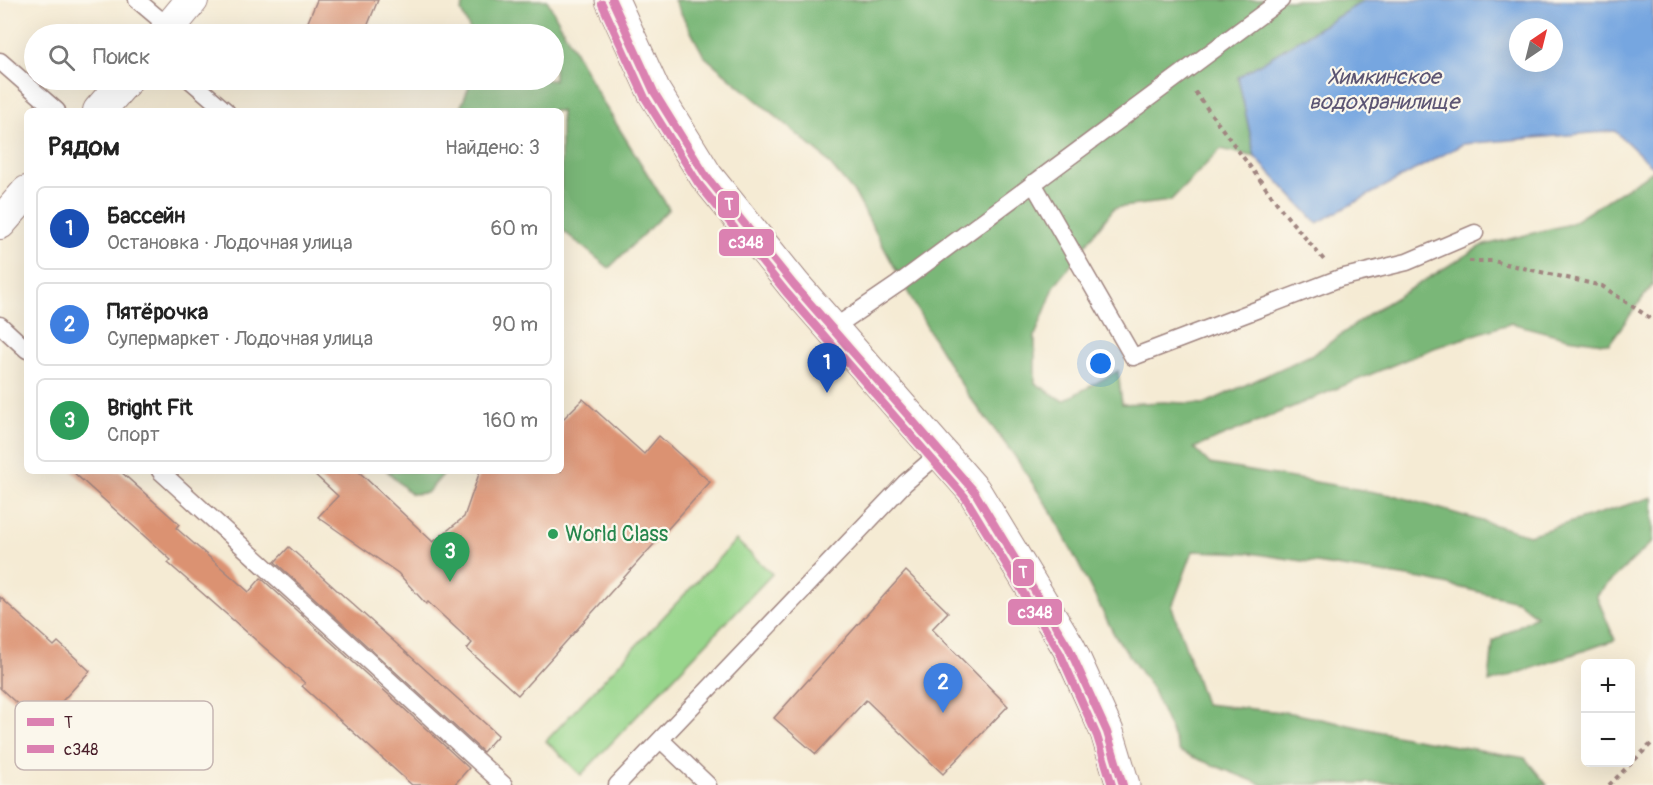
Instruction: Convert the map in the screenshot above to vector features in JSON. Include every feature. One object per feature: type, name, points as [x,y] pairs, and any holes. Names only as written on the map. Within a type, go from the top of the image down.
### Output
[{"type":"street","points":[[173,24],[192,0]]},
{"type":"street","points":[[612,0],[654,92],[706,176],[832,329],[974,491],[1069,648],[1107,732],[1123,785]]},
{"type":"street","points":[[102,108],[117,90]]},
{"type":"street","points":[[0,223],[24,195]]},
{"type":"lane","points":[[137,0],[160,24]]},
{"type":"lane","points":[[832,329],[1181,73],[1261,6],[1281,0]]},
{"type":"lane","points":[[0,61],[24,82]]},
{"type":"lane","points":[[33,90],[54,108]]},
{"type":"lane","points":[[202,90],[223,108]]},
{"type":"lane","points":[[1034,183],[1133,357],[1340,278],[1407,262],[1475,233]]},
{"type":"lane","points":[[0,325],[24,347]]},
{"type":"lane","points":[[617,785],[905,483],[942,452]]},
{"type":"lane","points":[[163,474],[504,785]]},
{"type":"lane","points":[[661,740],[708,785]]},
{"type":"path","points":[[1181,73],[1285,214],[1340,278]]},
{"type":"path","points":[[1461,261],[1493,261],[1602,286],[1653,320]]},
{"type":"path","points":[[1609,785],[1653,742]]},
{"type":"green space","points":[[465,0],[547,0],[560,24],[467,24],[461,11]]},
{"type":"green space","points":[[674,0],[1365,0],[1238,77],[1255,157],[1221,149],[1170,201],[1114,208],[1055,285],[1035,336],[1035,383],[1063,401],[1118,371],[1122,404],[1164,402],[1204,404],[1315,353],[1377,309],[1481,246],[1570,224],[1653,171],[1653,284],[1609,344],[1568,338],[1511,323],[1434,348],[1194,448],[1210,464],[1397,496],[1529,535],[1653,497],[1653,541],[1596,595],[1615,640],[1489,683],[1493,641],[1536,616],[1517,601],[1428,580],[1250,553],[1193,551],[1172,607],[1205,704],[1292,713],[1410,738],[1525,758],[1547,785],[1435,785],[1417,782],[1263,785],[1180,752],[1152,688],[1114,634],[1054,516],[1014,455],[968,395],[930,333],[855,194],[823,156],[704,56]]},
{"type":"green space","points":[[564,31],[601,99],[669,209],[609,268],[564,231],[564,108],[460,108],[468,90],[564,90]]},
{"type":"green space","points":[[390,474],[443,474],[427,493],[411,494]]},
{"type":"green space","points":[[736,540],[772,574],[581,775],[546,741]]},
{"type":"water","name":"Химкинское водохранилище","points":[[1365,0],[1653,0],[1653,167],[1615,131],[1463,144],[1317,223],[1255,157],[1238,77]]},
{"type":"building","points":[[317,0],[378,0],[368,24],[307,24]]},
{"type":"building","name":"World Class","points":[[583,399],[644,454],[659,436],[710,482],[518,695],[467,649],[472,643],[428,602],[426,604],[398,573],[318,517],[338,496],[314,474],[361,474],[433,542],[464,517],[479,474],[564,474],[564,418]]},
{"type":"building","points":[[75,474],[123,474],[179,524],[176,528],[249,592],[261,578],[469,768],[454,785],[412,785],[302,686],[305,683],[168,563],[171,560]]},
{"type":"building","points":[[289,547],[498,735],[483,752],[275,562]]},
{"type":"building","points":[[906,571],[948,612],[932,629],[1008,706],[943,774],[866,700],[816,754],[774,718]]},
{"type":"building","points":[[0,597],[54,646],[58,642],[90,671],[62,701],[15,702],[0,688]]},
{"type":"transit line","name":"Т","points":[[612,0],[654,92],[706,176],[794,285],[974,491],[1069,648],[1107,732],[1123,785]]},
{"type":"transit line","name":"с348","points":[[602,4],[645,98],[698,183],[786,292],[965,497],[1060,653],[1097,736],[1112,785]]},
{"type":"place","name":"Бассейн","points":[[827,393]]},
{"type":"place","name":"World Class","points":[[553,534]]},
{"type":"place","name":"Bright Fit","points":[[450,582]]},
{"type":"place","name":"Пятёрочка","points":[[943,713]]}]
